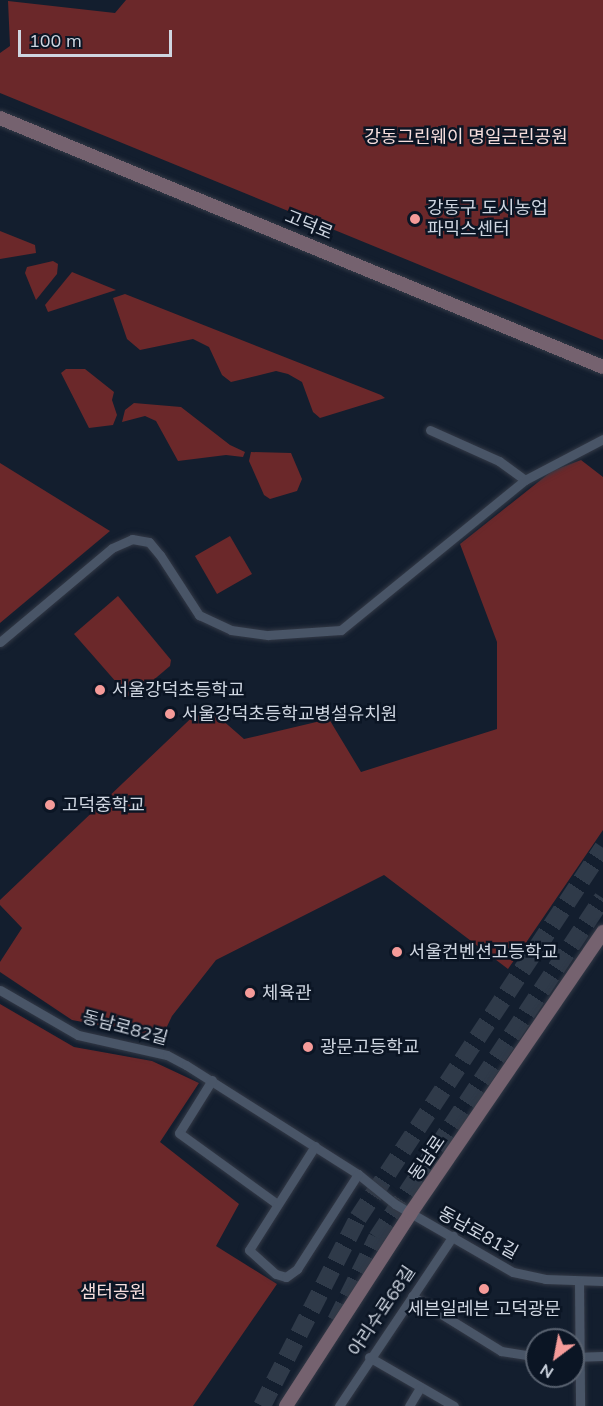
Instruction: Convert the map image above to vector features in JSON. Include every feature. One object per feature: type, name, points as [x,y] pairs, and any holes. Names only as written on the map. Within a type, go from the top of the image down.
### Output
[{"type":"main road","name":"고덕로","points":[[0,118],[603,367]]},
{"type":"main road","name":"동남로","points":[[286,1406],[410,1214],[603,932]]},
{"type":"street","points":[[430,430],[499,461],[525,480]]},
{"type":"street","points":[[0,642],[111,548],[132,539],[149,542],[199,615],[231,630],[268,635],[341,630],[525,480],[603,439]]},
{"type":"street","name":"동남로82길","points":[[0,990],[78,1035],[166,1055],[212,1080],[358,1174],[410,1214]]},
{"type":"street","points":[[212,1080],[178,1133],[277,1204]]},
{"type":"street","points":[[315,1146],[249,1250],[276,1274],[286,1277],[297,1269],[358,1174]]},
{"type":"street","name":"동남로81길","points":[[410,1214],[453,1236],[513,1272],[545,1279],[603,1281]]},
{"type":"street","name":"아리수로68길","points":[[339,1406],[369,1358],[453,1236]]},
{"type":"street","points":[[577,1328],[579,1281]]},
{"type":"street","points":[[412,1296],[501,1351],[525,1355]]},
{"type":"street","points":[[585,1357],[603,1356]]},
{"type":"street","points":[[369,1358],[454,1406]]},
{"type":"street","points":[[409,1406],[420,1388]]},
{"type":"street","points":[[578,1388],[580,1406]]},
{"type":"green space","name":"강동그린웨이 명일근린공원","points":[[126,0],[603,0],[603,340],[0,93],[0,53],[10,46],[8,1],[115,13]]},
{"type":"green space","points":[[0,231],[35,245],[36,253],[0,259]]},
{"type":"green space","points":[[53,261],[58,264],[57,274],[36,300],[25,273],[27,267]]},
{"type":"green space","points":[[72,272],[116,290],[48,312],[45,305]]},
{"type":"green space","points":[[125,294],[385,398],[320,418],[313,412],[302,382],[288,374],[276,371],[231,382],[222,375],[209,347],[193,339],[140,350],[127,339],[113,298]]},
{"type":"green space","points":[[66,369],[85,369],[114,392],[112,400],[117,415],[113,425],[89,428],[61,373]]},
{"type":"green space","points":[[134,403],[181,407],[230,445],[245,452],[243,457],[226,455],[178,461],[156,421],[145,416],[122,422],[125,410]]},
{"type":"green space","points":[[251,452],[291,453],[302,479],[297,491],[270,499],[264,495],[249,461]]},
{"type":"green space","points":[[581,460],[603,477],[603,830],[508,969],[384,875],[216,960],[172,1016],[162,1037],[72,1020],[0,972],[0,962],[22,928],[0,905],[0,900],[205,705],[244,739],[329,719],[361,772],[497,729],[497,642],[460,544],[552,471]]},
{"type":"green space","points":[[0,463],[110,531],[0,623]]},
{"type":"green space","points":[[230,536],[252,574],[217,594],[195,556]]},
{"type":"green space","points":[[118,596],[171,660],[170,666],[131,699],[74,634]]},
{"type":"green space","name":"샘터공원","points":[[0,1004],[74,1047],[152,1061],[199,1083],[160,1142],[239,1204],[216,1246],[277,1284],[193,1406],[0,1406]]},
{"type":"tunnel","points":[[262,1406],[358,1218],[603,848]]},
{"type":"tunnel","points":[[336,1321],[377,1238],[603,898]]},
{"type":"place","name":"강동구 도시농업 파믹스센터","points":[[415,219]]},
{"type":"place","name":"서울강덕초등학교","points":[[100,690]]},
{"type":"place","name":"서울강덕초등학교병설유치원","points":[[170,714]]},
{"type":"place","name":"고덕중학교","points":[[50,805]]},
{"type":"place","name":"서울컨벤션고등학교","points":[[397,952]]},
{"type":"place","name":"체육관","points":[[250,993]]},
{"type":"place","name":"광문고등학교","points":[[308,1047]]},
{"type":"place","name":"세븐일레븐 고덕광문","points":[[484,1289]]}]
